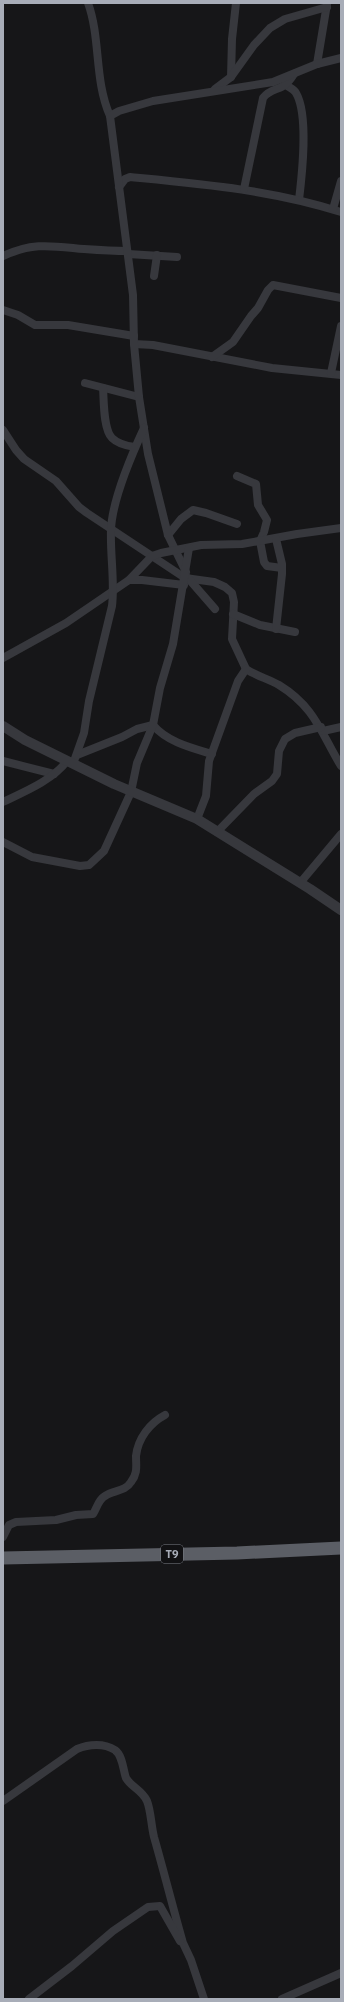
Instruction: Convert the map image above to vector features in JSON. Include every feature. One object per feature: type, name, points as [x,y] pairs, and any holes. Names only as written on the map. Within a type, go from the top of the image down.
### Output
[{"type":"highway","name":"T9","points":[[3,1558],[230,1553],[341,1548]]},
{"type":"street","points":[[88,3],[93,23],[99,74],[110,116],[120,187],[133,295],[134,340],[139,397],[148,454],[168,535],[186,578]]},
{"type":"street","points":[[231,76],[232,39],[236,3]]},
{"type":"street","points":[[214,90],[231,76],[254,45],[270,28],[285,19],[327,5],[317,64]]},
{"type":"street","points":[[110,116],[119,111],[153,102],[214,90],[273,82],[317,64],[341,58]]},
{"type":"street","points":[[244,189],[263,98],[272,91],[281,89],[294,74]]},
{"type":"street","points":[[286,85],[296,94],[301,113],[304,147],[299,200]]},
{"type":"street","points":[[120,187],[126,179],[130,177],[244,189],[299,200],[341,212]]},
{"type":"street","points":[[333,209],[341,181]]},
{"type":"street","points":[[3,256],[17,250],[44,245],[177,257]]},
{"type":"street","points":[[154,276],[157,255]]},
{"type":"street","points":[[212,357],[233,342],[251,316],[260,306],[268,290],[273,285],[341,298]]},
{"type":"street","points":[[3,310],[18,315],[35,325],[68,325],[153,345],[272,368],[341,375]]},
{"type":"street","points":[[331,373],[341,326]]},
{"type":"street","points":[[85,384],[139,397]]},
{"type":"street","points":[[103,388],[105,413],[110,435],[119,443],[135,447]]},
{"type":"street","points":[[73,760],[87,719],[89,701],[108,625],[114,592],[111,528],[122,482],[144,428]]},
{"type":"street","points":[[3,430],[16,450],[24,459],[56,481],[78,507],[186,578],[215,609]]},
{"type":"street","points":[[237,476],[254,483],[258,488],[258,505],[267,520],[260,541],[266,564],[282,568]]},
{"type":"street","points":[[168,535],[181,519],[193,510],[237,524]]},
{"type":"street","points":[[3,658],[45,636],[114,592],[129,580],[152,556],[201,545],[234,545],[341,528]]},
{"type":"street","points":[[276,539],[282,568],[276,629]]},
{"type":"street","points":[[3,842],[32,857],[80,866],[89,865],[106,847],[131,792],[137,764],[153,725],[160,688],[173,644],[186,578],[189,548]]},
{"type":"street","points":[[129,580],[186,578],[214,582],[225,587],[234,598],[232,614],[232,639],[246,669],[269,680],[290,693],[316,718],[341,766]]},
{"type":"street","points":[[232,614],[260,625],[295,632]]},
{"type":"street","points":[[196,819],[206,796],[207,769],[212,754],[238,681],[246,669]]},
{"type":"street","points":[[153,725],[160,733],[174,740],[212,754]]},
{"type":"street","points":[[3,802],[54,774],[73,760],[137,729],[153,725]]},
{"type":"street","points":[[3,726],[25,740],[73,760],[131,792],[196,819],[218,830],[341,910]]},
{"type":"street","points":[[218,830],[254,794],[272,781],[279,768],[280,751],[285,739],[295,733],[341,726]]},
{"type":"street","points":[[3,762],[54,774]]},
{"type":"street","points":[[300,882],[341,834]]},
{"type":"street","points":[[3,1537],[9,1525],[16,1522],[56,1520],[76,1515],[93,1514],[99,1501],[104,1496],[130,1484],[136,1472],[136,1456],[139,1443],[149,1426],[165,1415]]},
{"type":"street","points":[[3,1801],[82,1747],[87,1745],[96,1745],[116,1751],[120,1756],[126,1778],[141,1792],[147,1801],[155,1840],[183,1943],[193,1966],[204,1999]]},
{"type":"street","points":[[29,1999],[72,1966],[103,1939],[148,1907],[160,1906],[165,1912],[176,1935],[183,1943]]},
{"type":"street","points":[[282,1999],[341,1973]]}]
